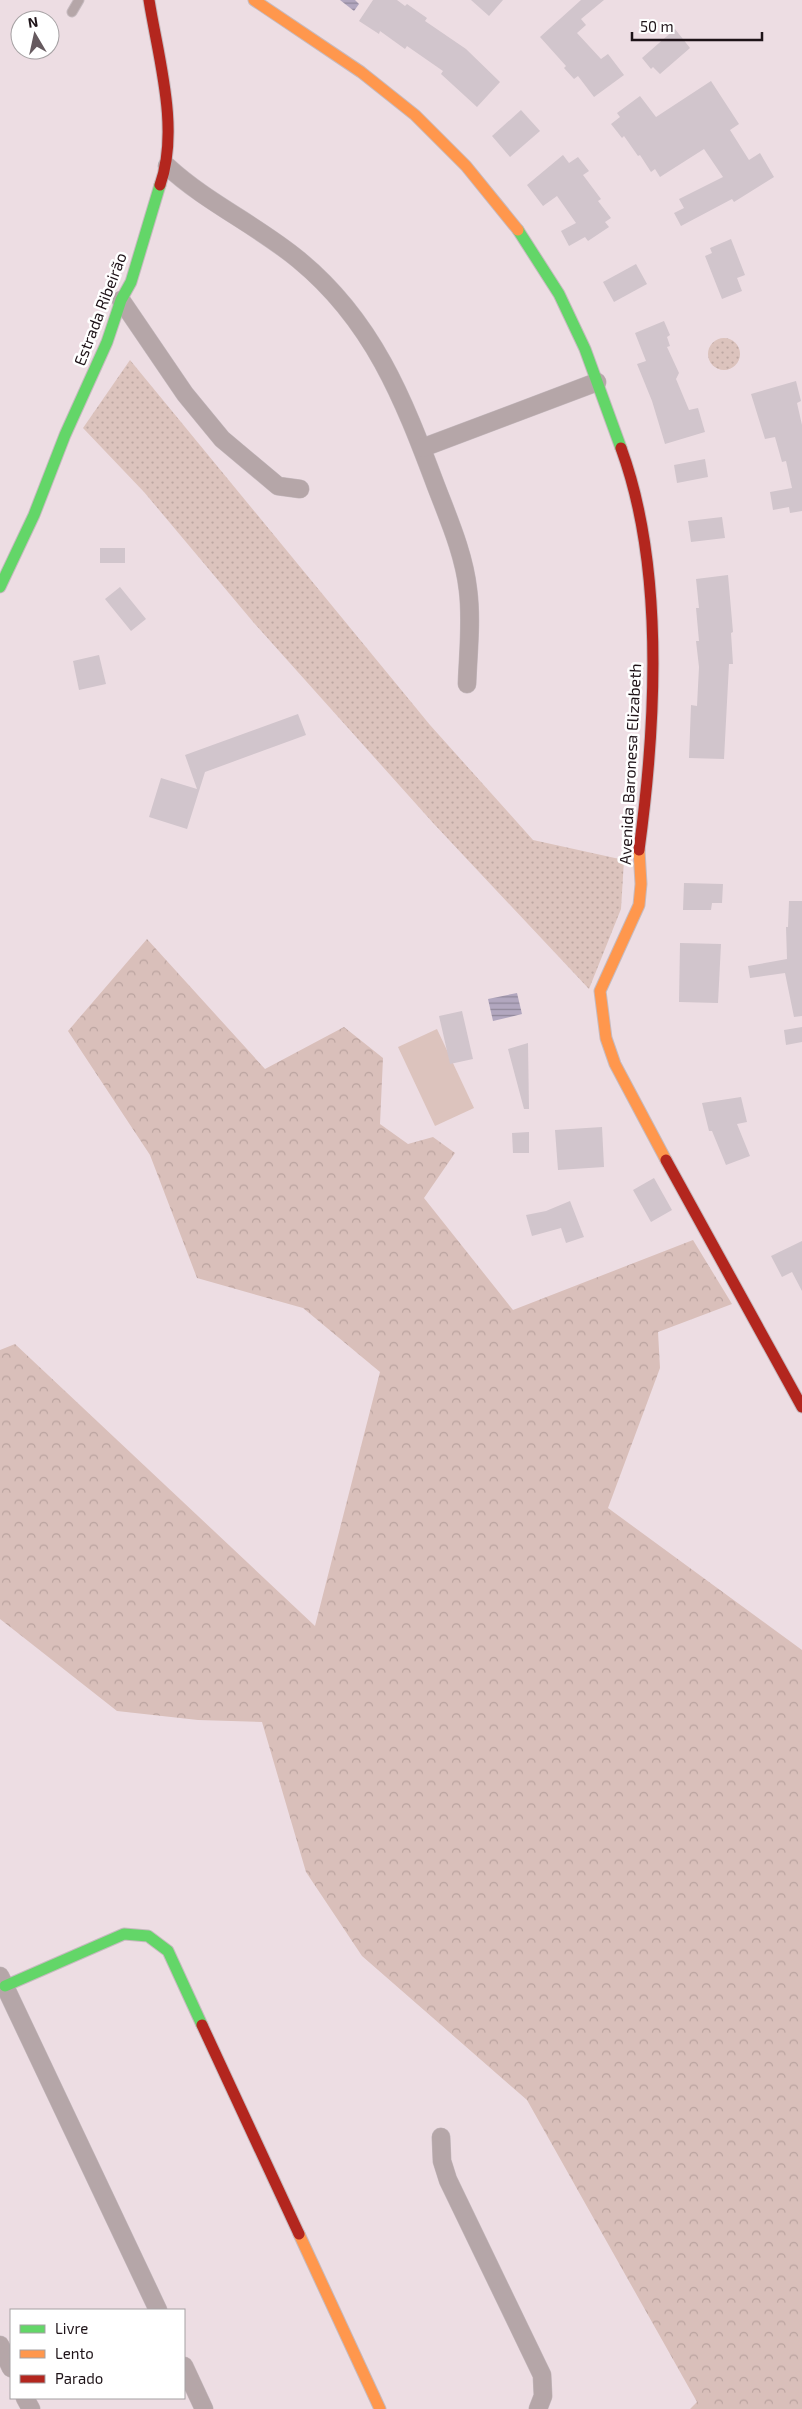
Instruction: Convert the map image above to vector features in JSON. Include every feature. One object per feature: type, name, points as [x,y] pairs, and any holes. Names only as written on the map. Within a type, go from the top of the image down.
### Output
[{"type":"street","name":"Estrada Ribeirão","points":[[0,587],[34,515],[65,435],[87,389],[131,282],[149,217],[167,166],[168,116],[149,0]]},
{"type":"street","name":"Avenida Baronesa Elizabeth","points":[[254,0],[377,85],[416,116],[466,166],[515,224],[559,294],[585,350],[627,464],[645,535],[653,654],[648,784],[639,851],[641,884],[639,905],[624,942],[600,991],[606,1038],[616,1064],[717,1255],[802,1407]]},
{"type":"street","points":[[167,166],[187,185],[299,260],[336,294],[361,324],[384,361],[422,448],[455,534],[464,565],[468,592],[467,684]]},
{"type":"street","points":[[122,300],[185,394],[222,439],[278,486],[300,489]]},
{"type":"street","points":[[422,448],[597,382]]},
{"type":"street","points":[[158,2309],[3,1981],[124,1934],[148,1936],[162,1945],[172,1960],[380,2409]]},
{"type":"street","points":[[441,2137],[442,2161],[448,2180],[542,2375],[543,2396],[538,2409]]},
{"type":"street","points":[[0,2345],[10,2366]]},
{"type":"street","points":[[185,2368],[204,2409]]},
{"type":"lane","points":[[72,12],[79,0]]},
{"type":"shaded area","points":[[340,0],[355,0],[359,4],[354,11]]},
{"type":"shaded area","points":[[724,338],[730,339],[735,343],[739,348],[739,360],[735,365],[730,369],[724,370],[718,369],[713,365],[709,360],[708,354],[709,348],[713,343],[718,339]]},
{"type":"shaded area","points":[[130,360],[430,725],[533,840],[624,860],[621,909],[589,989],[434,824],[254,623],[144,492],[83,428]]},
{"type":"shaded area","points":[[517,993],[522,1014],[493,1021],[488,999]]},
{"type":"shaded area","points":[[437,1029],[474,1108],[435,1126],[398,1047]]},
{"type":"green space","points":[[147,939],[265,1069],[344,1027],[383,1058],[380,1124],[408,1144],[433,1137],[455,1153],[424,1198],[513,1310],[693,1240],[732,1304],[658,1332],[660,1368],[608,1508],[802,1650],[802,2409],[690,2409],[697,2402],[527,2100],[362,1956],[306,1872],[262,1722],[198,1720],[117,1711],[0,1619],[0,1350],[15,1344],[315,1626],[380,1372],[303,1308],[197,1278],[150,1155],[68,1031]]},
{"type":"building","points":[[373,0],[397,0],[405,6],[407,4],[427,18],[425,21],[466,49],[500,82],[477,107],[441,74],[443,71],[407,46],[405,49],[380,31],[379,34],[359,21]]},
{"type":"building","points":[[471,0],[503,0],[489,16]]},
{"type":"building","points":[[581,0],[604,0],[581,19],[586,25],[577,33],[601,59],[608,54],[624,75],[594,97],[578,76],[574,79],[564,68],[566,66],[540,37]]},
{"type":"building","points":[[675,29],[690,48],[660,74],[653,67],[651,69],[642,58]]},
{"type":"building","points":[[711,81],[739,124],[730,130],[749,160],[760,153],[774,177],[734,202],[732,199],[681,226],[674,213],[684,208],[679,199],[723,177],[704,149],[660,177],[655,169],[651,172],[640,155],[638,156],[624,136],[622,138],[611,124],[620,117],[617,113],[640,96],[656,117]]},
{"type":"building","points":[[521,110],[540,131],[510,157],[492,136]]},
{"type":"building","points":[[563,155],[569,163],[578,157],[589,171],[583,175],[601,199],[598,201],[611,218],[605,222],[609,227],[588,241],[585,237],[569,246],[561,231],[576,223],[557,196],[543,206],[527,185]]},
{"type":"building","points":[[731,239],[745,275],[737,278],[742,291],[722,299],[705,256],[712,253],[710,248]]},
{"type":"building","points":[[636,264],[647,284],[614,302],[603,282]]},
{"type":"building","points":[[664,321],[670,335],[667,337],[670,346],[667,347],[679,373],[676,379],[689,410],[698,408],[705,432],[665,444],[652,401],[637,364],[646,361],[635,333]]},
{"type":"building","points":[[796,381],[801,401],[797,403],[802,425],[802,511],[790,513],[789,507],[773,510],[770,492],[792,488],[786,461],[782,462],[775,437],[765,439],[751,394]]},
{"type":"building","points":[[705,459],[708,477],[677,483],[674,465]]},
{"type":"building","points":[[722,517],[725,538],[691,542],[688,521]]},
{"type":"building","points":[[100,548],[125,548],[125,563],[100,563]]},
{"type":"building","points":[[728,575],[733,632],[731,633],[733,664],[729,664],[724,759],[689,758],[691,705],[697,706],[699,667],[696,641],[699,641],[696,608],[699,608],[696,579]]},
{"type":"building","points":[[120,587],[146,619],[131,631],[105,599]]},
{"type":"building","points":[[99,655],[106,684],[79,690],[73,661]]},
{"type":"building","points":[[298,714],[306,735],[205,772],[187,829],[149,817],[161,778],[197,789],[185,755]]},
{"type":"building","points":[[684,883],[723,884],[722,903],[712,903],[711,910],[683,910]]},
{"type":"building","points":[[789,901],[802,901],[802,1016],[794,1017],[785,973],[750,978],[748,966],[787,959],[786,927],[788,927]]},
{"type":"building","points":[[680,943],[721,944],[718,1003],[679,1002]]},
{"type":"building","points":[[462,1011],[473,1059],[450,1064],[439,1016]]},
{"type":"building","points":[[802,1027],[802,1042],[786,1045],[784,1030]]},
{"type":"building","points":[[528,1043],[529,1109],[524,1109],[508,1049]]},
{"type":"building","points":[[741,1097],[747,1122],[737,1124],[750,1156],[726,1165],[712,1131],[709,1131],[702,1103]]},
{"type":"building","points":[[602,1127],[604,1167],[558,1170],[555,1130]]},
{"type":"building","points":[[529,1132],[529,1153],[513,1153],[512,1133]]},
{"type":"building","points":[[654,1178],[672,1210],[651,1222],[633,1190]]},
{"type":"building","points":[[570,1201],[584,1237],[566,1243],[561,1228],[532,1236],[526,1215],[546,1211]]},
{"type":"building","points":[[802,1241],[802,1291],[792,1272],[782,1277],[771,1256]]},
{"type":"traffic: fast","points":[[0,587],[34,515],[65,435],[107,342],[121,300],[131,282],[160,185]]},
{"type":"traffic: fast","points":[[518,230],[559,294],[585,349],[621,448]]},
{"type":"traffic: fast","points":[[5,1986],[124,1934],[148,1936],[168,1951],[202,2025]]},
{"type":"traffic: slow","points":[[254,0],[361,72],[415,115],[466,166],[518,230]]},
{"type":"traffic: slow","points":[[639,850],[641,884],[639,905],[600,991],[606,1038],[615,1064],[666,1160]]},
{"type":"traffic: slow","points":[[299,2234],[380,2409]]},
{"type":"traffic: jam","points":[[149,0],[162,69],[168,117],[166,163],[160,185]]},
{"type":"traffic: jam","points":[[621,448],[635,495],[645,544],[651,595],[653,647],[650,751],[639,850]]},
{"type":"traffic: jam","points":[[666,1160],[802,1407]]},
{"type":"traffic: jam","points":[[202,2025],[299,2234]]}]
